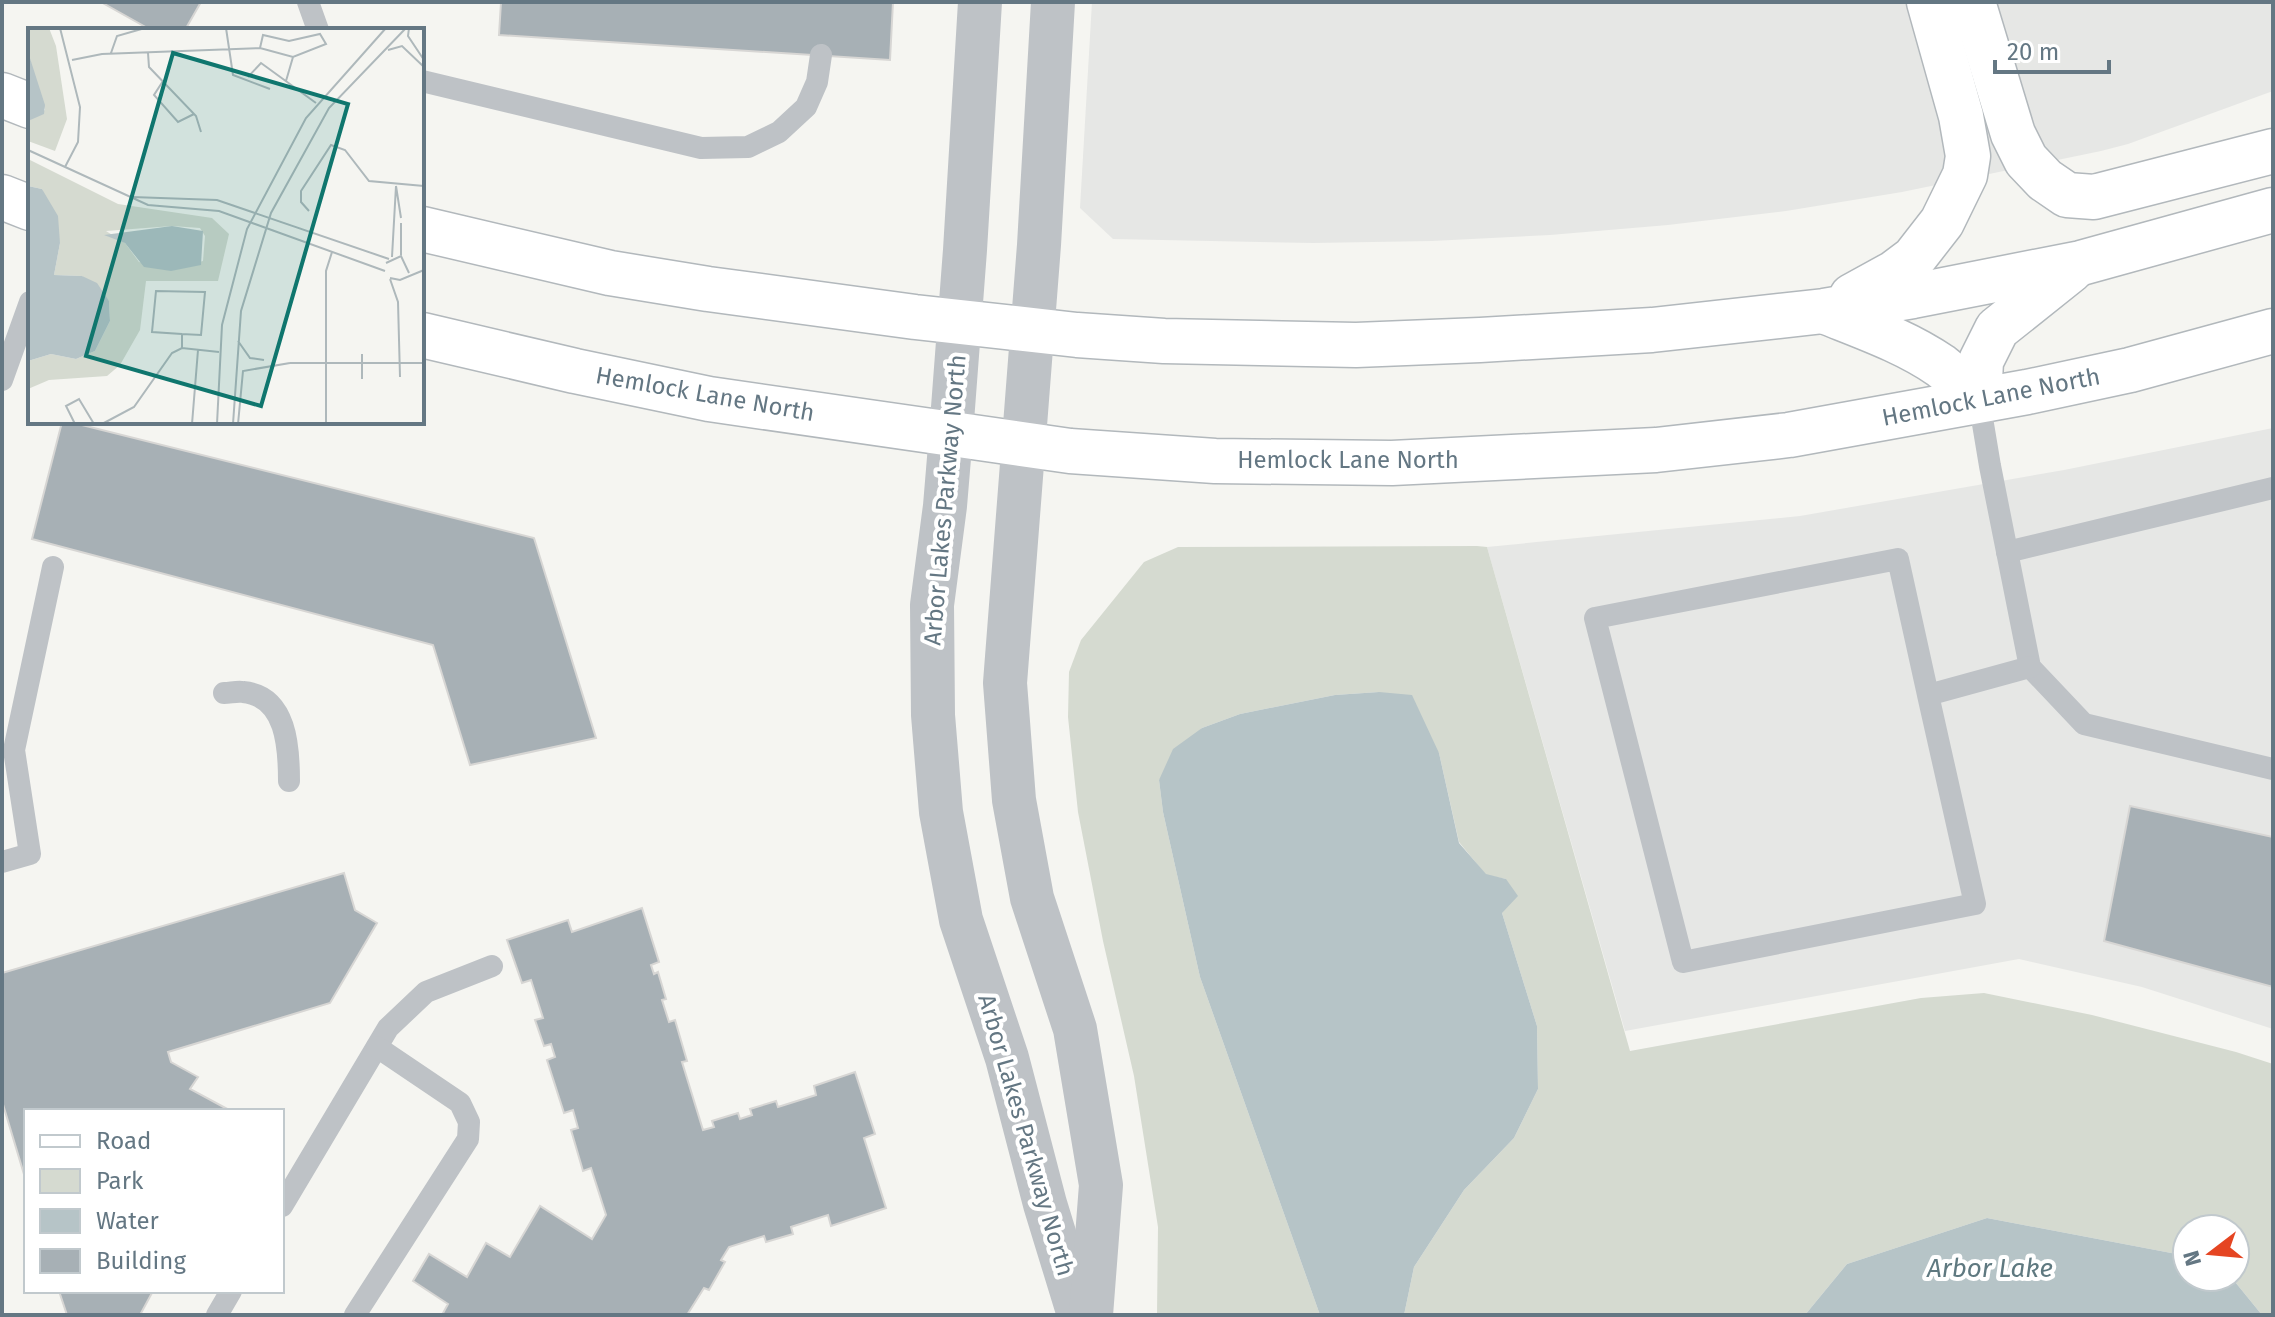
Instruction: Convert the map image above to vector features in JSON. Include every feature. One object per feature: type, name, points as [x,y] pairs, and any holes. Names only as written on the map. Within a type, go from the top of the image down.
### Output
[{"type":"main road","points":[[1824,311],[1894,273],[1914,258],[1942,222],[1965,175],[1968,156],[1961,116],[1929,2]]},
{"type":"main road","points":[[1973,2],[2013,134],[2026,160],[2045,180],[2067,195],[2094,197],[2273,151]]},
{"type":"main road","points":[[2,95],[28,105]]},
{"type":"main road","points":[[2,197],[28,207]]},
{"type":"main road","points":[[424,229],[610,273],[960,322],[1164,341],[1356,345],[1652,330],[1824,311],[2081,263],[2273,210]]},
{"type":"main road","points":[[1979,400],[1981,361],[1997,329],[2081,263]]},
{"type":"main road","points":[[1824,311],[1888,336],[1912,349],[1942,367],[1979,400]]},
{"type":"main road","name":"Hemlock Lane North","points":[[424,335],[709,399],[1022,444],[1128,457],[1392,463],[1656,450],[1789,435],[2130,370],[2273,331]]},
{"type":"street","name":"Arbor Lakes Parkway North","points":[[980,2],[960,322],[945,506],[932,605],[933,715],[941,812],[961,920],[1007,1058],[1045,1204],[1079,1315]]},
{"type":"street","name":"Arbor Lakes Parkway North","points":[[1053,2],[1005,683],[1013,785],[1032,898],[1075,1029],[1101,1185],[1091,1315]]},
{"type":"lane","points":[[308,2],[317,28]]},
{"type":"lane","points":[[424,81],[701,148],[748,147],[779,132],[806,107],[817,82],[821,55]]},
{"type":"lane","points":[[2,380],[28,308]]},
{"type":"lane","points":[[1979,400],[2030,667],[2084,724],[2273,769]]},
{"type":"lane","points":[[2007,552],[2273,488]]},
{"type":"lane","points":[[1898,559],[1928,695],[1975,904],[1683,962],[1595,618],[1898,559]]},
{"type":"lane","points":[[2,862],[30,854],[8,748],[53,567]]},
{"type":"lane","points":[[1928,695],[2030,667]]},
{"type":"lane","points":[[224,693],[245,692],[266,700],[285,727],[289,781]]},
{"type":"lane","points":[[284,1203],[388,1028],[426,992],[492,966]]},
{"type":"lane","points":[[355,1315],[468,1139],[469,1122],[460,1103],[377,1047]]},
{"type":"lane","points":[[217,1315],[230,1293]]},
{"type":"shaded area","points":[[1092,2],[2273,2],[2273,91],[2101,151],[1902,192],[1786,211],[1550,235],[1432,241],[1313,243],[1113,239],[1080,208]]},
{"type":"shaded area","points":[[2273,428],[2273,1029],[2142,987],[2019,959],[1625,1031],[1487,547],[1800,516],[2064,470]]},
{"type":"green space","points":[[1178,547],[1487,547],[1630,1051],[1921,998],[1984,993],[2092,1015],[2273,1064],[2273,1315],[2262,1315],[2244,1293],[2251,1293],[2251,1213],[2171,1213],[2171,1253],[1987,1218],[1847,1264],[1805,1315],[1404,1315],[1414,1267],[1464,1190],[1514,1138],[1538,1089],[1537,1026],[1502,913],[1506,879],[1486,875],[1459,842],[1439,753],[1379,692],[1335,695],[1240,714],[1202,728],[1159,780],[1163,812],[1200,977],[1320,1315],[1157,1315],[1158,1227],[1134,1076],[1078,812],[1068,717],[1069,672],[1081,640],[1144,562]]},
{"type":"water","points":[[1379,692],[1412,695],[1439,753],[1459,843],[1486,874],[1506,879],[1518,896],[1502,913],[1537,1026],[1538,1089],[1514,1138],[1464,1190],[1414,1267],[1404,1315],[1320,1315],[1200,977],[1163,812],[1159,780],[1173,749],[1202,728],[1240,714],[1335,695]]},
{"type":"water","name":"Arbor Lake","points":[[1987,1218],[2171,1253],[2171,1293],[2244,1293],[2262,1315],[1805,1315],[1847,1264]]},
{"type":"building","points":[[101,2],[201,2],[186,28],[147,28]]},
{"type":"building","points":[[501,2],[893,2],[890,60],[499,35]]},
{"type":"building","points":[[61,424],[78,424],[534,538],[596,738],[470,765],[433,645],[32,539]]},
{"type":"building","points":[[2130,806],[2273,837],[2273,987],[2104,941]]},
{"type":"building","points":[[344,873],[355,910],[377,923],[330,1003],[168,1052],[171,1062],[198,1077],[190,1089],[227,1109],[24,1109],[24,1174],[2,1101],[2,973]]},
{"type":"building","points":[[642,908],[659,962],[651,965],[654,974],[658,972],[669,1022],[675,1020],[687,1061],[682,1062],[703,1130],[714,1127],[712,1121],[738,1113],[740,1119],[752,1115],[750,1109],[776,1101],[778,1107],[816,1095],[814,1086],[855,1072],[875,1134],[864,1138],[886,1208],[831,1226],[828,1215],[791,1227],[793,1234],[766,1242],[764,1236],[729,1247],[721,1260],[725,1262],[709,1290],[704,1288],[687,1315],[442,1315],[448,1304],[413,1281],[429,1254],[467,1277],[486,1243],[510,1257],[540,1206],[592,1239],[606,1215],[591,1168],[583,1171],[571,1130],[578,1128],[573,1110],[564,1113],[547,1060],[555,1057],[551,1044],[544,1046],[535,1020],[543,1018],[531,980],[522,983],[507,940],[568,920],[572,932]]},
{"type":"building","points":[[60,1293],[152,1293],[140,1315],[67,1315]]}]
